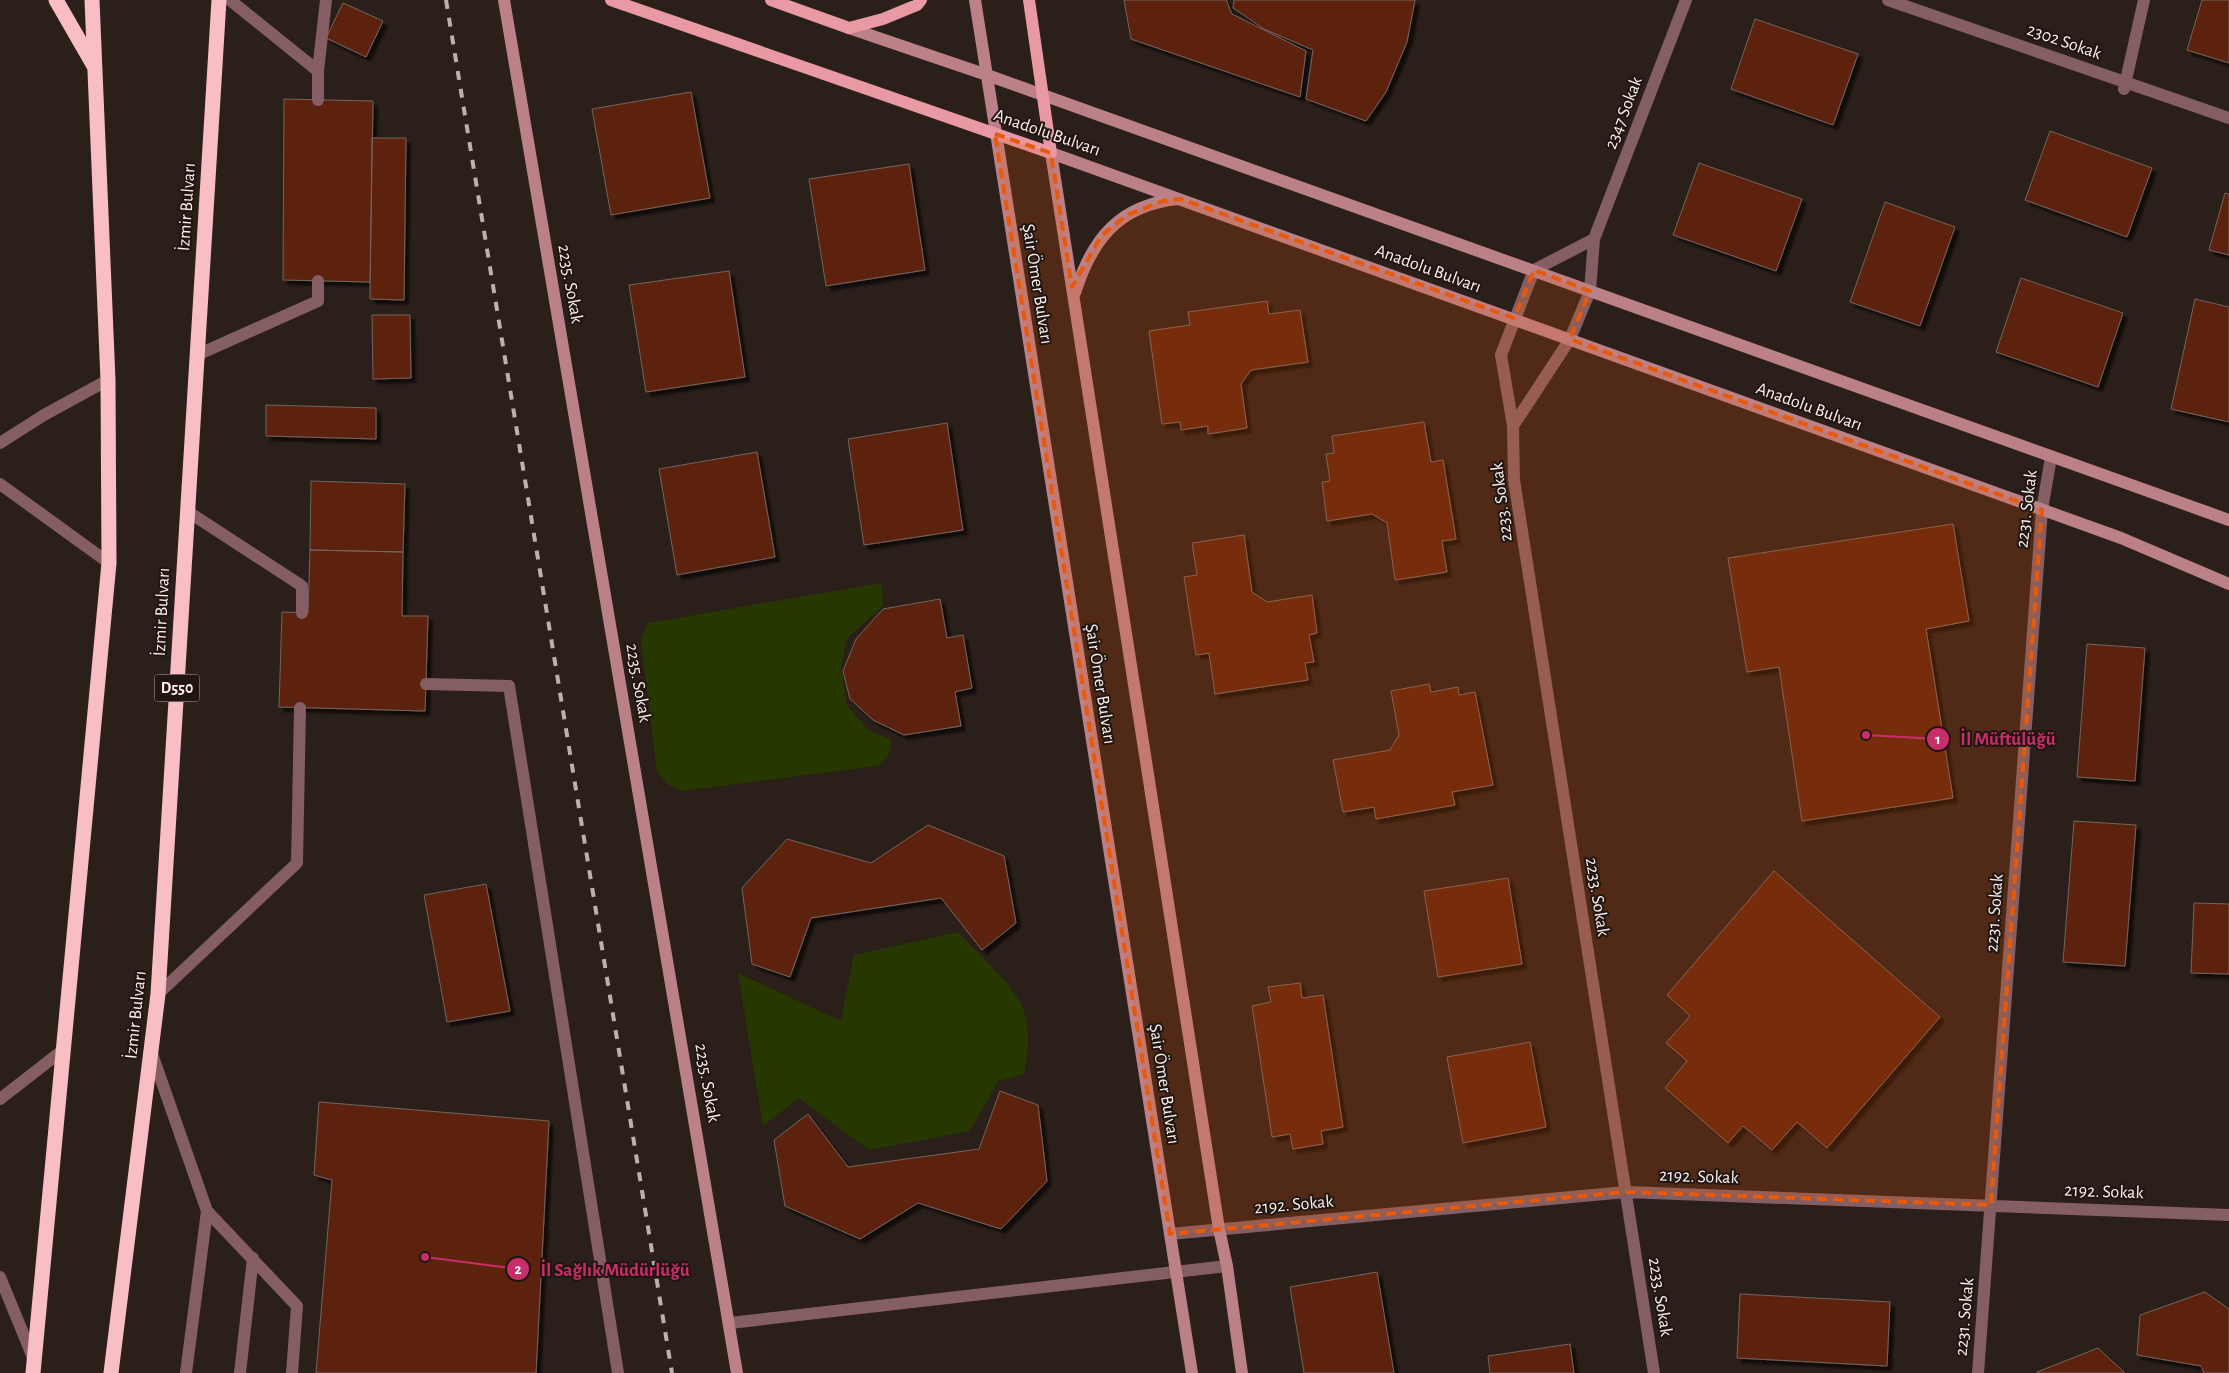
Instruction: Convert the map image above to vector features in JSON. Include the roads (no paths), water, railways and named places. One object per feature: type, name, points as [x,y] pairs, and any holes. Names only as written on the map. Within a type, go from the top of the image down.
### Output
[{"type":"highway","points":[[56,0],[96,69]]},
{"type":"highway","points":[[34,1368],[109,563],[108,380],[92,0]]},
{"type":"highway","name":"İzmir Bulvarı","points":[[111,1373],[158,994],[219,0]]},
{"type":"main road","name":"2235. Sokak","points":[[504,0],[737,1373]]},
{"type":"main road","name":"Anadolu Bulvarı","points":[[611,0],[1051,153],[1570,338],[2121,538],[2229,584]]},
{"type":"main road","name":"Anadolu Bulvarı","points":[[771,0],[1534,270],[2229,520]]},
{"type":"main road","points":[[849,28],[883,19],[917,5],[921,0]]},
{"type":"main road","name":"Şair Ömer Bulvarı","points":[[975,0],[1192,1373]]},
{"type":"main road","name":"Şair Ömer Bulvarı","points":[[1029,0],[1051,153],[1219,1229],[1227,1266],[1242,1373]]},
{"type":"main road","points":[[1074,297],[1083,268],[1101,236],[1127,215],[1163,201],[1180,199]]},
{"type":"street","points":[[230,0],[318,71]]},
{"type":"street","points":[[318,100],[318,71],[326,0]]},
{"type":"street","name":"2347 Sokak","points":[[1590,291],[1594,239],[1686,0]]},
{"type":"street","name":"2302 Sokak","points":[[1888,0],[2125,86],[2229,118]]},
{"type":"street","points":[[2125,86],[2144,0]]},
{"type":"street","points":[[1534,270],[1594,239]]},
{"type":"street","name":"2233. Sokak","points":[[1534,270],[1501,355],[1513,426],[1514,480],[1654,1373]]},
{"type":"street","points":[[197,355],[318,301],[318,281]]},
{"type":"street","points":[[1513,426],[1570,338],[1590,291]]},
{"type":"street","points":[[0,443],[108,380]]},
{"type":"street","name":"2231. Sokak","points":[[1978,1373],[2042,510],[2051,456]]},
{"type":"street","points":[[0,484],[109,563]]},
{"type":"street","points":[[187,511],[302,586],[302,613]]},
{"type":"street","points":[[426,684],[509,686],[618,1373]]},
{"type":"street","points":[[158,994],[296,863],[300,708]]},
{"type":"street","points":[[0,1098],[63,1050]]},
{"type":"street","points":[[151,1051],[207,1210],[297,1306],[292,1373]]},
{"type":"street","name":"2192. Sokak","points":[[1170,1234],[1626,1192],[2229,1215]]},
{"type":"street","points":[[186,1373],[207,1210]]},
{"type":"street","points":[[240,1373],[253,1258]]},
{"type":"street","points":[[730,1323],[1177,1270],[1227,1266]]},
{"type":"street","points":[[0,1277],[34,1368]]},
{"type":"railway","points":[[446,0],[672,1373]]},
{"type":"place","name":"İl Müftülüğü","points":[[1866,735]]},
{"type":"place","name":"İl Sağlık Müdürlüğü","points":[[425,1257]]}]
